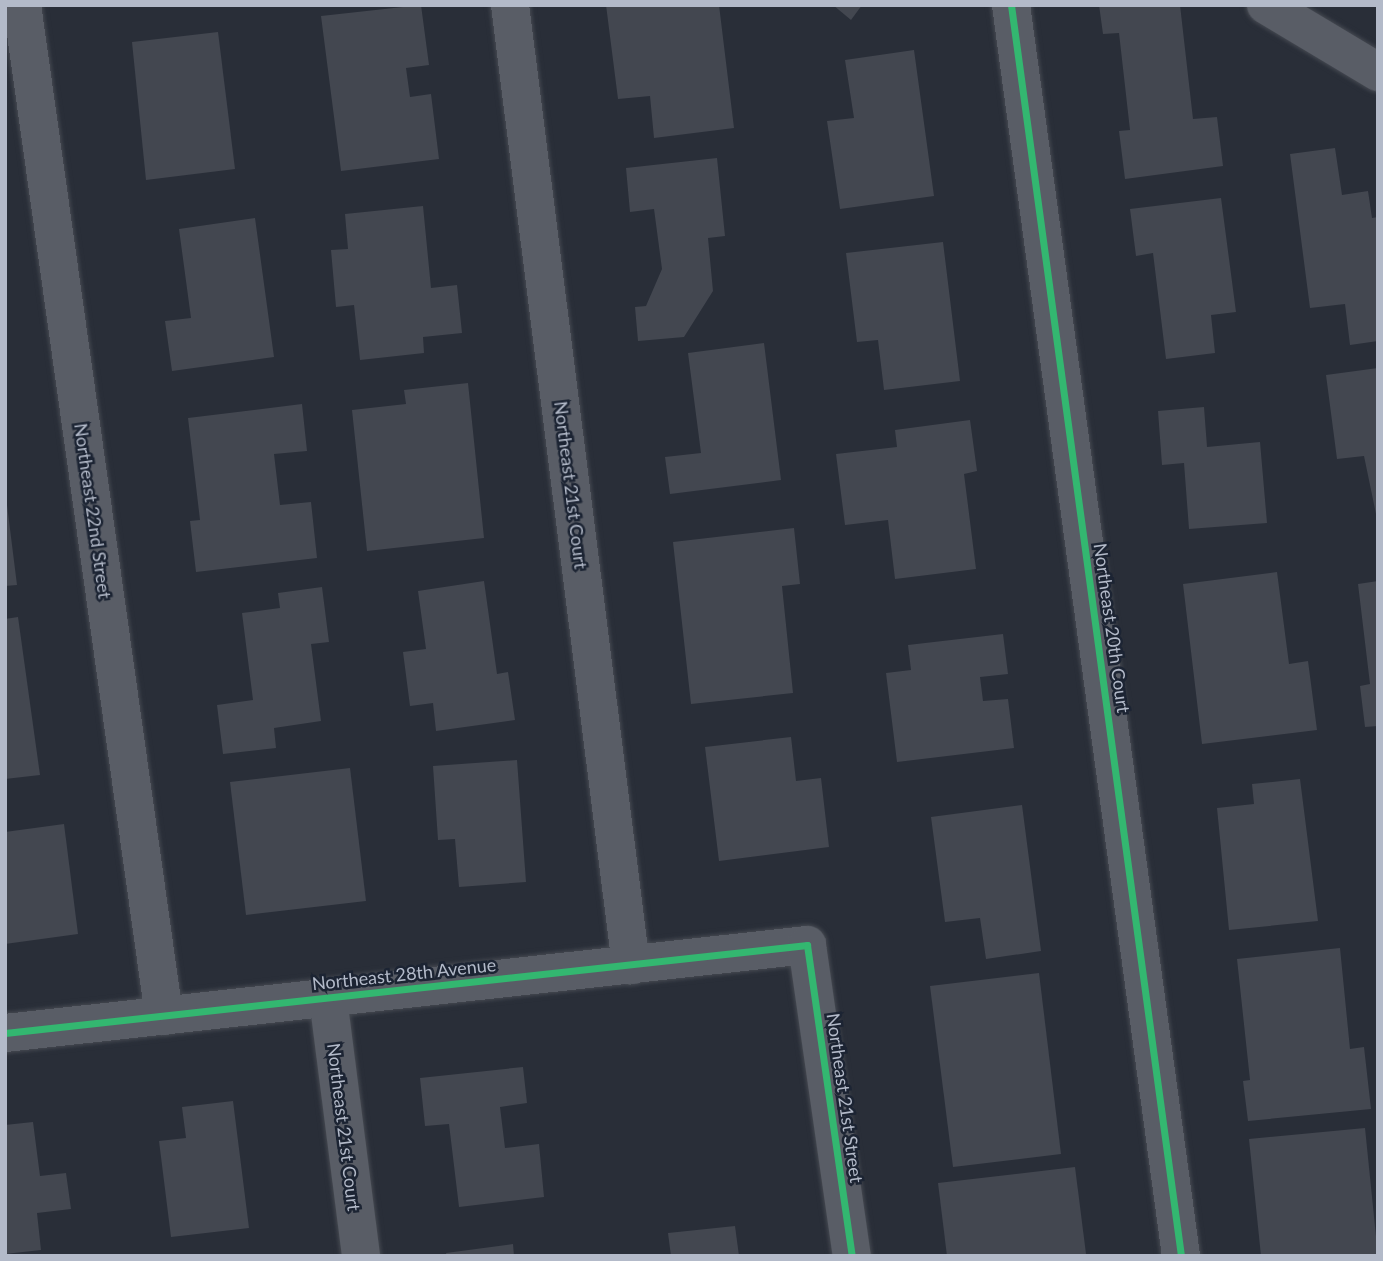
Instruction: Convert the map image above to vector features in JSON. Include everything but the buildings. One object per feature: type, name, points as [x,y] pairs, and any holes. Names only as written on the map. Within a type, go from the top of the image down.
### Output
[{"type":"street","name":"Northeast 22nd Street","points":[[22,5],[164,1016]]},
{"type":"street","name":"Northeast 21st Court","points":[[510,5],[631,965]]},
{"type":"street","name":"Northeast 20th Court","points":[[1011,5],[1181,1256]]},
{"type":"street","points":[[1266,5],[1378,72]]},
{"type":"street","name":"Northeast 28th Avenue","points":[[5,1033],[807,945]]},
{"type":"street","name":"Northeast 21st Street","points":[[807,945],[852,1256]]},
{"type":"street","name":"Northeast 21st Court","points":[[328,998],[361,1256]]},
{"type":"cycle path","points":[[1011,5],[1181,1256]]},
{"type":"cycle path","points":[[5,1033],[807,945],[852,1256]]}]
